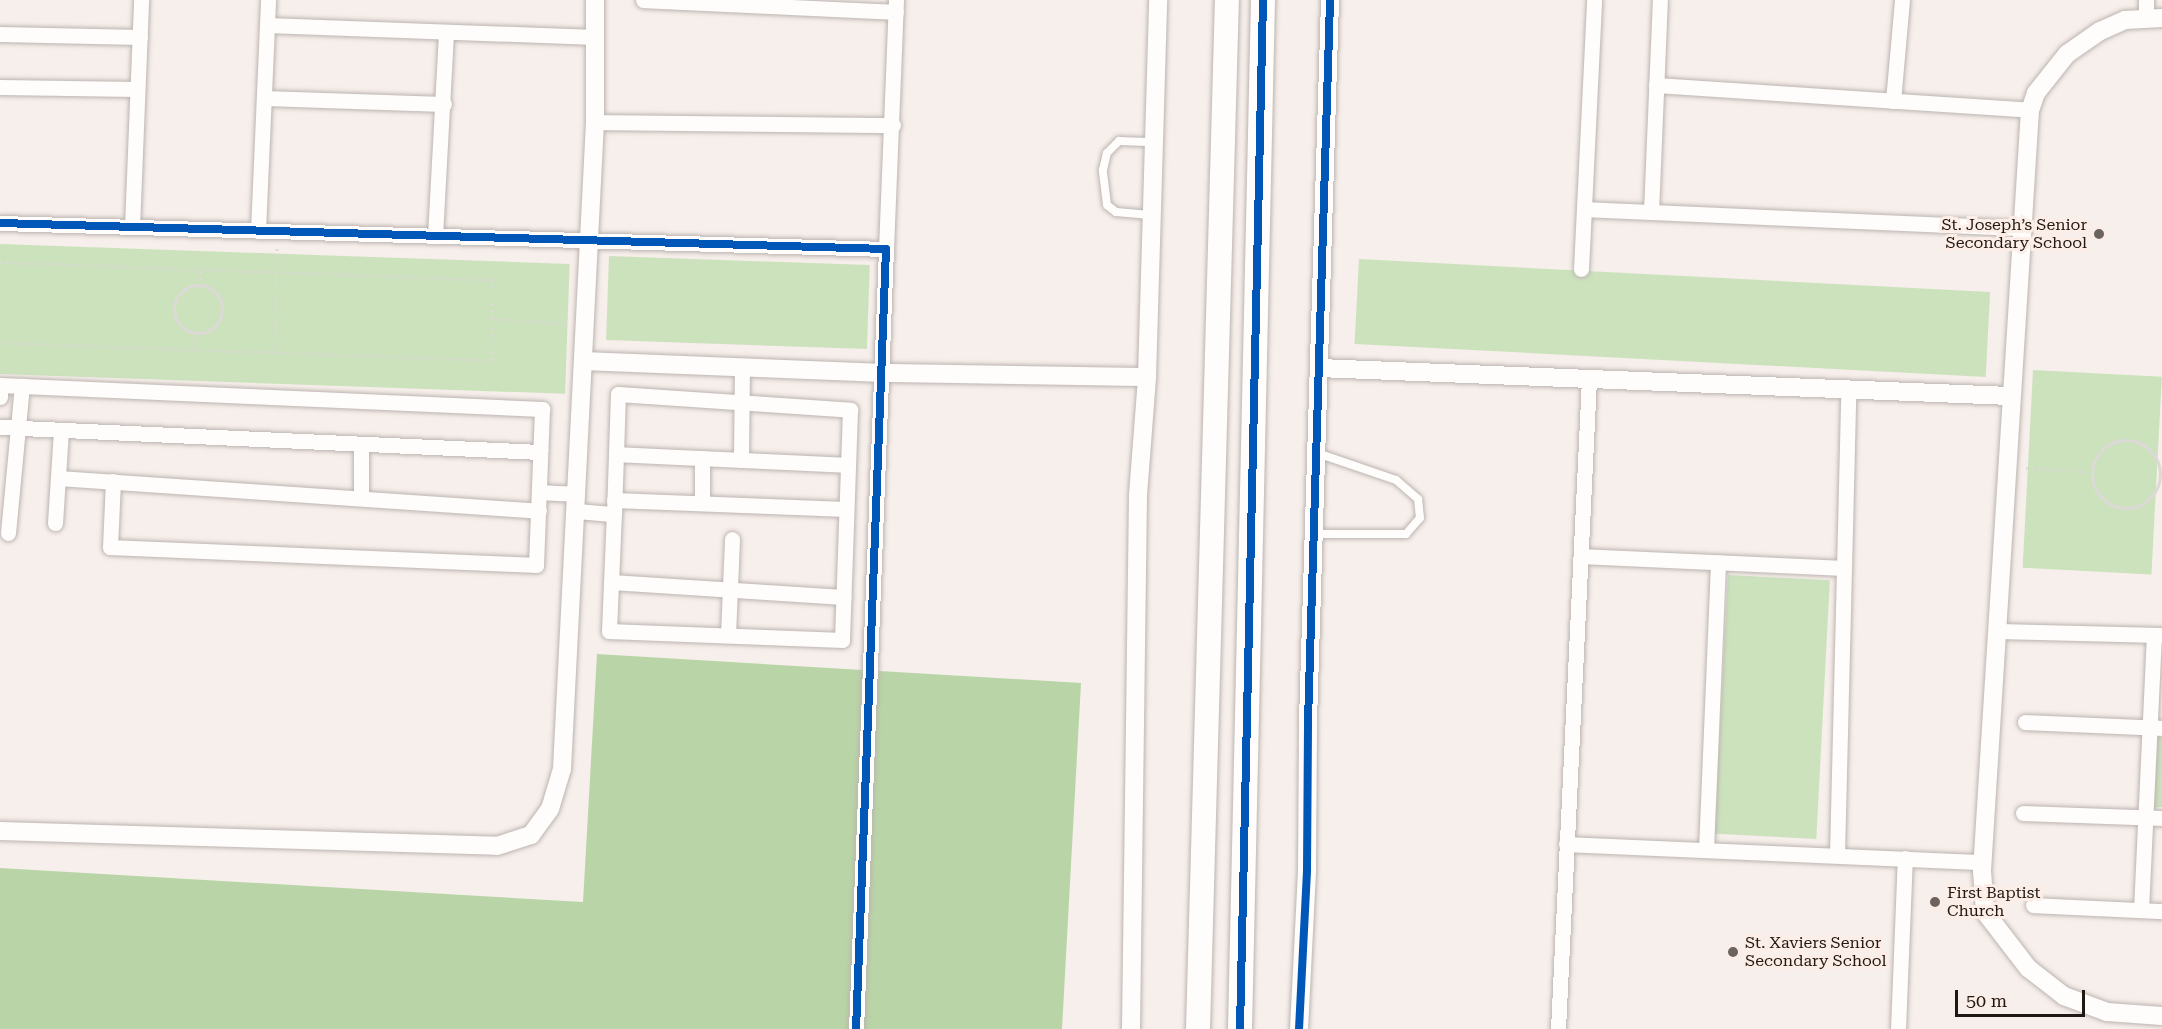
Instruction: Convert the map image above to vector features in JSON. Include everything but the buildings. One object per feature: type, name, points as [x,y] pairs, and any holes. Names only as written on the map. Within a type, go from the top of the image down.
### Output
[{"type":"highway","points":[[1198,1029],[1227,0]]},
{"type":"highway","points":[[1240,1029],[1263,0]]},
{"type":"street","points":[[132,227],[141,0]]},
{"type":"street","points":[[258,231],[268,0]]},
{"type":"street","points":[[0,831],[497,846],[531,835],[550,809],[562,769],[577,502],[595,122],[595,0]]},
{"type":"street","points":[[643,0],[896,6],[893,124],[886,249],[884,373],[856,1029]]},
{"type":"street","points":[[1131,1029],[1138,495],[1147,377],[1158,0]]},
{"type":"street","points":[[1299,1029],[1316,534],[1330,0]]},
{"type":"street","points":[[1581,269],[1594,0]]},
{"type":"street","points":[[1651,212],[1660,0]]},
{"type":"street","points":[[1893,101],[1902,0]]},
{"type":"street","points":[[2151,12],[2100,31],[2067,54],[2036,93],[2030,110],[1982,862],[1985,912],[2028,968],[2064,996],[2107,1012],[2139,1022],[2162,1016]]},
{"type":"street","points":[[267,25],[596,37]]},
{"type":"street","points":[[435,236],[444,104],[446,32]]},
{"type":"street","points":[[0,34],[140,37]]},
{"type":"street","points":[[1656,85],[2030,110]]},
{"type":"street","points":[[0,87],[137,89]]},
{"type":"street","points":[[264,98],[444,104]]},
{"type":"street","points":[[595,122],[893,124]]},
{"type":"street","points":[[1584,209],[2022,228]]},
{"type":"street","points":[[0,223],[886,249]]},
{"type":"street","points":[[583,361],[884,373],[1147,377]]},
{"type":"street","points":[[741,460],[742,367]]},
{"type":"street","points":[[1319,368],[2010,396]]},
{"type":"street","points":[[1558,1029],[1589,379]]},
{"type":"street","points":[[0,397],[0,385],[542,409],[536,565],[110,547],[113,481]]},
{"type":"street","points":[[8,533],[22,386]]},
{"type":"street","points":[[1837,855],[1848,390]]},
{"type":"street","points":[[618,394],[850,410],[842,640],[609,631],[616,454],[618,394]]},
{"type":"street","points":[[0,427],[540,452]]},
{"type":"street","points":[[55,523],[61,430]]},
{"type":"street","points":[[361,444],[361,497]]},
{"type":"street","points":[[616,454],[848,465]]},
{"type":"street","points":[[702,458],[702,503]]},
{"type":"street","points":[[58,478],[539,511]]},
{"type":"street","points":[[539,492],[577,502],[614,507],[702,503],[846,509]]},
{"type":"street","points":[[729,635],[732,539]]},
{"type":"street","points":[[1581,556],[1843,568]]},
{"type":"street","points":[[1706,850],[1718,562]]},
{"type":"street","points":[[611,582],[730,592],[844,597]]},
{"type":"street","points":[[1996,631],[2158,635],[2154,818],[2141,910]]},
{"type":"street","points":[[2025,722],[2156,728]]},
{"type":"street","points":[[2023,813],[2154,818]]},
{"type":"street","points":[[1566,844],[1982,862]]},
{"type":"street","points":[[1898,1029],[1905,858]]},
{"type":"street","points":[[2033,905],[2162,911]]},
{"type":"lane","points":[[1150,215],[1116,212],[1107,205],[1103,170],[1107,153],[1119,141],[1153,142]]},
{"type":"lane","points":[[1316,534],[1406,534],[1420,518],[1418,499],[1396,480],[1317,453]]},
{"type":"path","points":[[275,353],[278,231]]},
{"type":"path","points":[[0,262],[493,280],[490,360],[0,343]]},
{"type":"path","points":[[199,286],[201,269]]},
{"type":"path","points":[[199,286],[217,296],[221,311],[215,326],[195,333],[179,324],[174,311],[182,291],[199,286]]},
{"type":"path","points":[[492,318],[585,326]]},
{"type":"path","points":[[194,350],[195,333]]},
{"type":"path","points":[[2120,440],[2143,444],[2160,461],[2161,484],[2155,494],[2137,507],[2115,507],[2098,494],[2092,472],[2100,451],[2120,440]]},
{"type":"path","points":[[2006,467],[2092,472]]},
{"type":"green space","points":[[0,244],[570,264],[565,394],[0,374]]},
{"type":"green space","points":[[609,256],[870,265],[867,349],[606,340]]},
{"type":"green space","points":[[1359,259],[1990,292],[1986,377],[1355,344]]},
{"type":"green space","points":[[2033,370],[2162,377],[2151,574],[2023,568]]},
{"type":"green space","points":[[1728,575],[1830,580],[1816,839],[1714,834]]},
{"type":"green space","points":[[597,654],[1081,683],[1062,1029],[0,1029],[0,868],[583,902]]},
{"type":"green space","points":[[2157,738],[2162,738],[2162,807],[2154,807]]},
{"type":"cycle path","points":[[1240,1029],[1263,0]]},
{"type":"cycle path","points":[[1299,1029],[1307,870],[1308,721],[1330,0]]},
{"type":"cycle path","points":[[0,223],[886,249],[856,1029]]},
{"type":"place","name":"St. Joseph’s Senior Secondary School","points":[[2099,234]]},
{"type":"place","name":"First Baptist Church","points":[[1935,902]]},
{"type":"place","name":"St. Xaviers Senior Secondary School","points":[[1733,952]]}]
